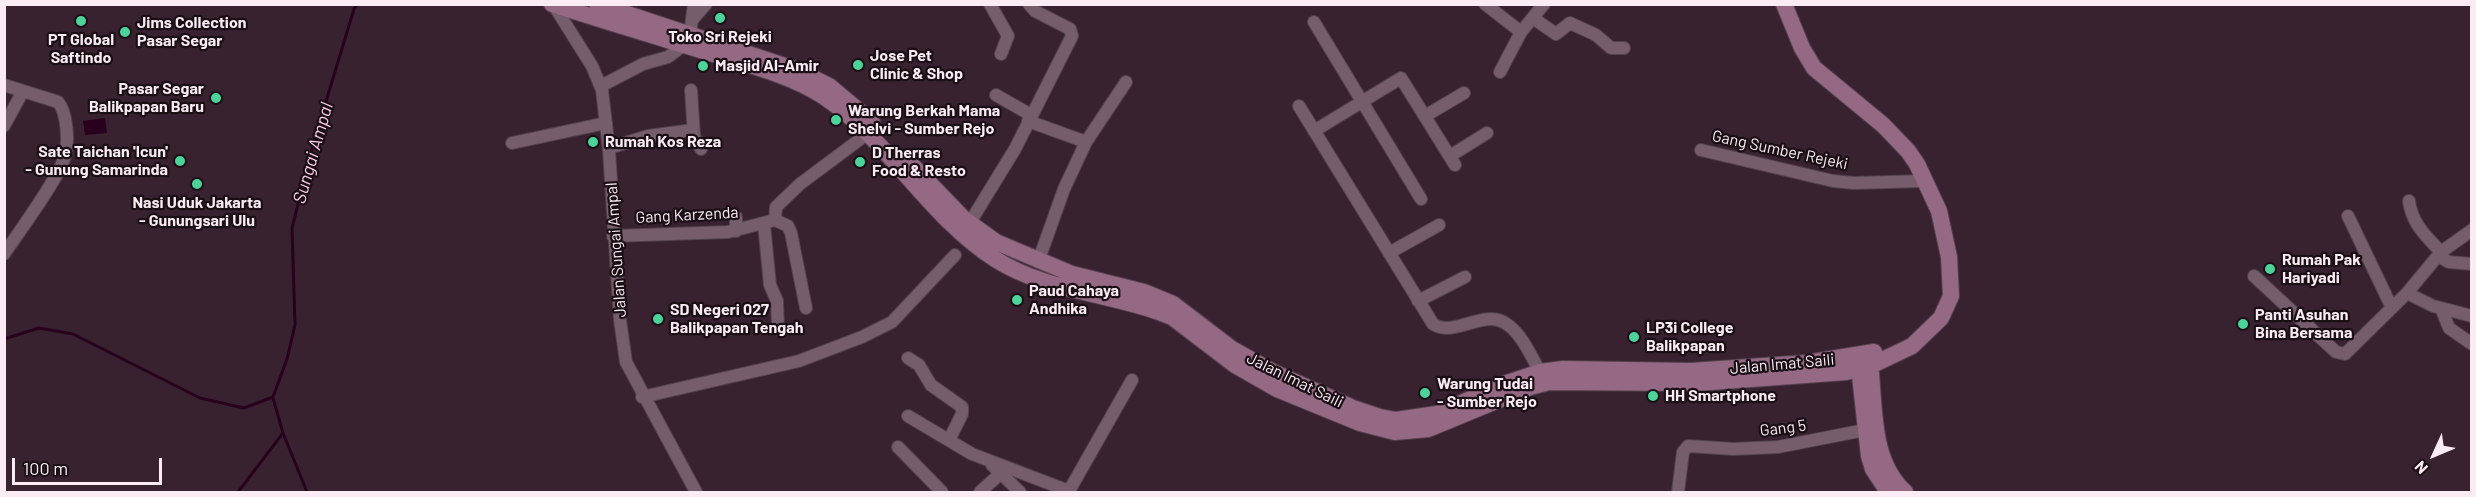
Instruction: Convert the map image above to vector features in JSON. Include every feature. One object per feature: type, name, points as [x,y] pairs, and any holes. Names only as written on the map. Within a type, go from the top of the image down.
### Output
[{"type":"main road","name":"Jalan Imat Saili","points":[[597,4],[689,36],[776,61],[829,86],[874,124],[969,224],[996,242],[1038,262],[1072,274],[1159,298],[1185,312],[1211,340],[1252,375],[1277,389],[1360,423],[1395,432],[1428,429],[1530,387],[1549,382],[1698,383],[1860,367]]},
{"type":"main road","points":[[1784,4],[1802,48],[1814,68],[1882,125],[1908,151],[1939,211],[1951,277],[1948,307],[1930,328],[1920,330],[1860,367]]},
{"type":"main road","name":"Jalan Imat Saili","points":[[552,5],[689,36],[809,89],[822,96],[867,134],[958,230],[1007,266],[1042,280],[1172,317],[1294,383],[1368,413],[1396,420],[1437,414],[1504,384],[1540,372],[1563,369],[1691,371],[1860,367]]},
{"type":"main road","points":[[1860,367],[1865,430],[1873,469],[1888,492]]},
{"type":"main road","points":[[1860,367],[1878,446],[1887,469],[1905,492]]},
{"type":"street","points":[[689,36],[694,4]]},
{"type":"street","points":[[601,86],[643,64],[668,57],[689,36],[706,4]]},
{"type":"street","points":[[990,4],[1008,36],[1001,54]]},
{"type":"street","points":[[969,224],[996,183],[1072,36],[1070,29],[1035,11],[1029,4]]},
{"type":"street","points":[[1485,4],[1521,32]]},
{"type":"street","points":[[1500,72],[1521,32],[1544,4]]},
{"type":"street","name":"Jalan Sungai Ampal","points":[[552,5],[592,66],[601,86],[609,148],[623,348],[632,377],[642,397],[696,492]]},
{"type":"street","points":[[1533,18],[1552,32],[1559,33],[1570,23],[1598,36],[1611,48],[1624,48]]},
{"type":"street","points":[[1314,22],[1420,199]]},
{"type":"street","points":[[1314,130],[1401,78],[1453,160],[1487,133]]},
{"type":"street","points":[[1038,262],[1064,189],[1086,142],[1126,82]]},
{"type":"street","points":[[4,85],[53,99],[60,105],[66,148],[58,170],[4,254]]},
{"type":"street","points":[[692,90],[693,130],[701,150]]},
{"type":"street","points":[[4,126],[23,91]]},
{"type":"street","points":[[1425,116],[1464,93]]},
{"type":"street","points":[[996,95],[1030,118],[1086,142]]},
{"type":"street","points":[[1299,106],[1427,316],[1439,328],[1446,329],[1493,320],[1504,322],[1515,332],[1540,372]]},
{"type":"street","points":[[512,143],[606,123]]},
{"type":"street","points":[[609,148],[653,135],[693,130]]},
{"type":"street","points":[[778,329],[777,301],[770,285],[770,222],[776,207],[800,184],[867,134]]},
{"type":"street","name":"Gang Sumber Rejeki","points":[[1701,150],[1833,181],[1854,183],[1924,181]]},
{"type":"street","points":[[2409,201],[2410,214],[2417,227],[2439,254],[2449,262],[2472,264]]},
{"type":"street","points":[[2348,216],[2392,308]]},
{"type":"street","points":[[736,217],[736,231]]},
{"type":"street","points":[[770,222],[788,225],[806,308]]},
{"type":"street","name":"Gang Karzenda","points":[[614,236],[736,231],[770,222]]},
{"type":"street","points":[[1389,253],[1439,225]]},
{"type":"street","points":[[2254,276],[2340,354],[2349,352],[2406,293],[2439,254],[2472,230]]},
{"type":"street","points":[[642,397],[799,361],[862,337],[891,322],[956,255]]},
{"type":"street","points":[[1418,302],[1465,277]]},
{"type":"street","points":[[2406,293],[2441,308],[2472,316]]},
{"type":"street","points":[[2441,308],[2449,328],[2472,344]]},
{"type":"street","points":[[908,358],[919,365],[931,385],[962,407],[962,414],[949,440]]},
{"type":"street","points":[[908,416],[989,462],[1071,490],[1132,380]]},
{"type":"street","name":"Gang 5","points":[[1678,492],[1684,449],[1688,446],[1778,447],[1865,430]]},
{"type":"street","points":[[898,447],[942,492]]},
{"type":"street","points":[[989,462],[1020,492]]},
{"type":"street","points":[[980,492],[1000,474]]},
{"type":"shaded area","points":[[105,118],[107,133],[85,135],[83,121]]},
{"type":"waterway","name":"Sungai Ampal","points":[[4,339],[39,328],[73,334],[200,398],[244,408],[273,397],[287,359],[295,325],[292,228],[314,141],[354,9],[358,4]]},
{"type":"waterway","points":[[273,398],[283,433],[307,492]]},
{"type":"waterway","points":[[238,492],[283,433]]},
{"type":"place","name":"Toko Sri Rejeki","points":[[720,18]]},
{"type":"place","name":"PT Global Saftindo","points":[[81,21]]},
{"type":"place","name":"Jims Collection Pasar Segar","points":[[125,32]]},
{"type":"place","name":"Jose Pet Clinic & Shop","points":[[858,65]]},
{"type":"place","name":"Masjid Al-Amir","points":[[703,66]]},
{"type":"place","name":"Pasar Segar Balikpapan Baru","points":[[216,98]]},
{"type":"place","name":"Warung Berkah Mama Shelvi - Sumber Rejo","points":[[836,120]]},
{"type":"place","name":"Rumah Kos Reza","points":[[593,142]]},
{"type":"place","name":"Sate Taichan 'Icun' - Gunung Samarinda","points":[[180,161]]},
{"type":"place","name":"D Therras Food & Resto","points":[[860,162]]},
{"type":"place","name":"Nasi Uduk Jakarta - Gunungsari Ulu","points":[[197,184]]},
{"type":"place","name":"Rumah Pak Hariyadi","points":[[2270,269]]},
{"type":"place","name":"Paud Cahaya Andhika","points":[[1017,300]]},
{"type":"place","name":"SD Negeri 027 Balikpapan Tengah","points":[[658,319]]},
{"type":"place","name":"Panti Asuhan Bina Bersama","points":[[2243,324]]},
{"type":"place","name":"LP3i College Balikpapan","points":[[1634,337]]},
{"type":"place","name":"Warung Tudai - Sumber Rejo","points":[[1425,393]]},
{"type":"place","name":"HH Smartphone","points":[[1653,396]]}]
